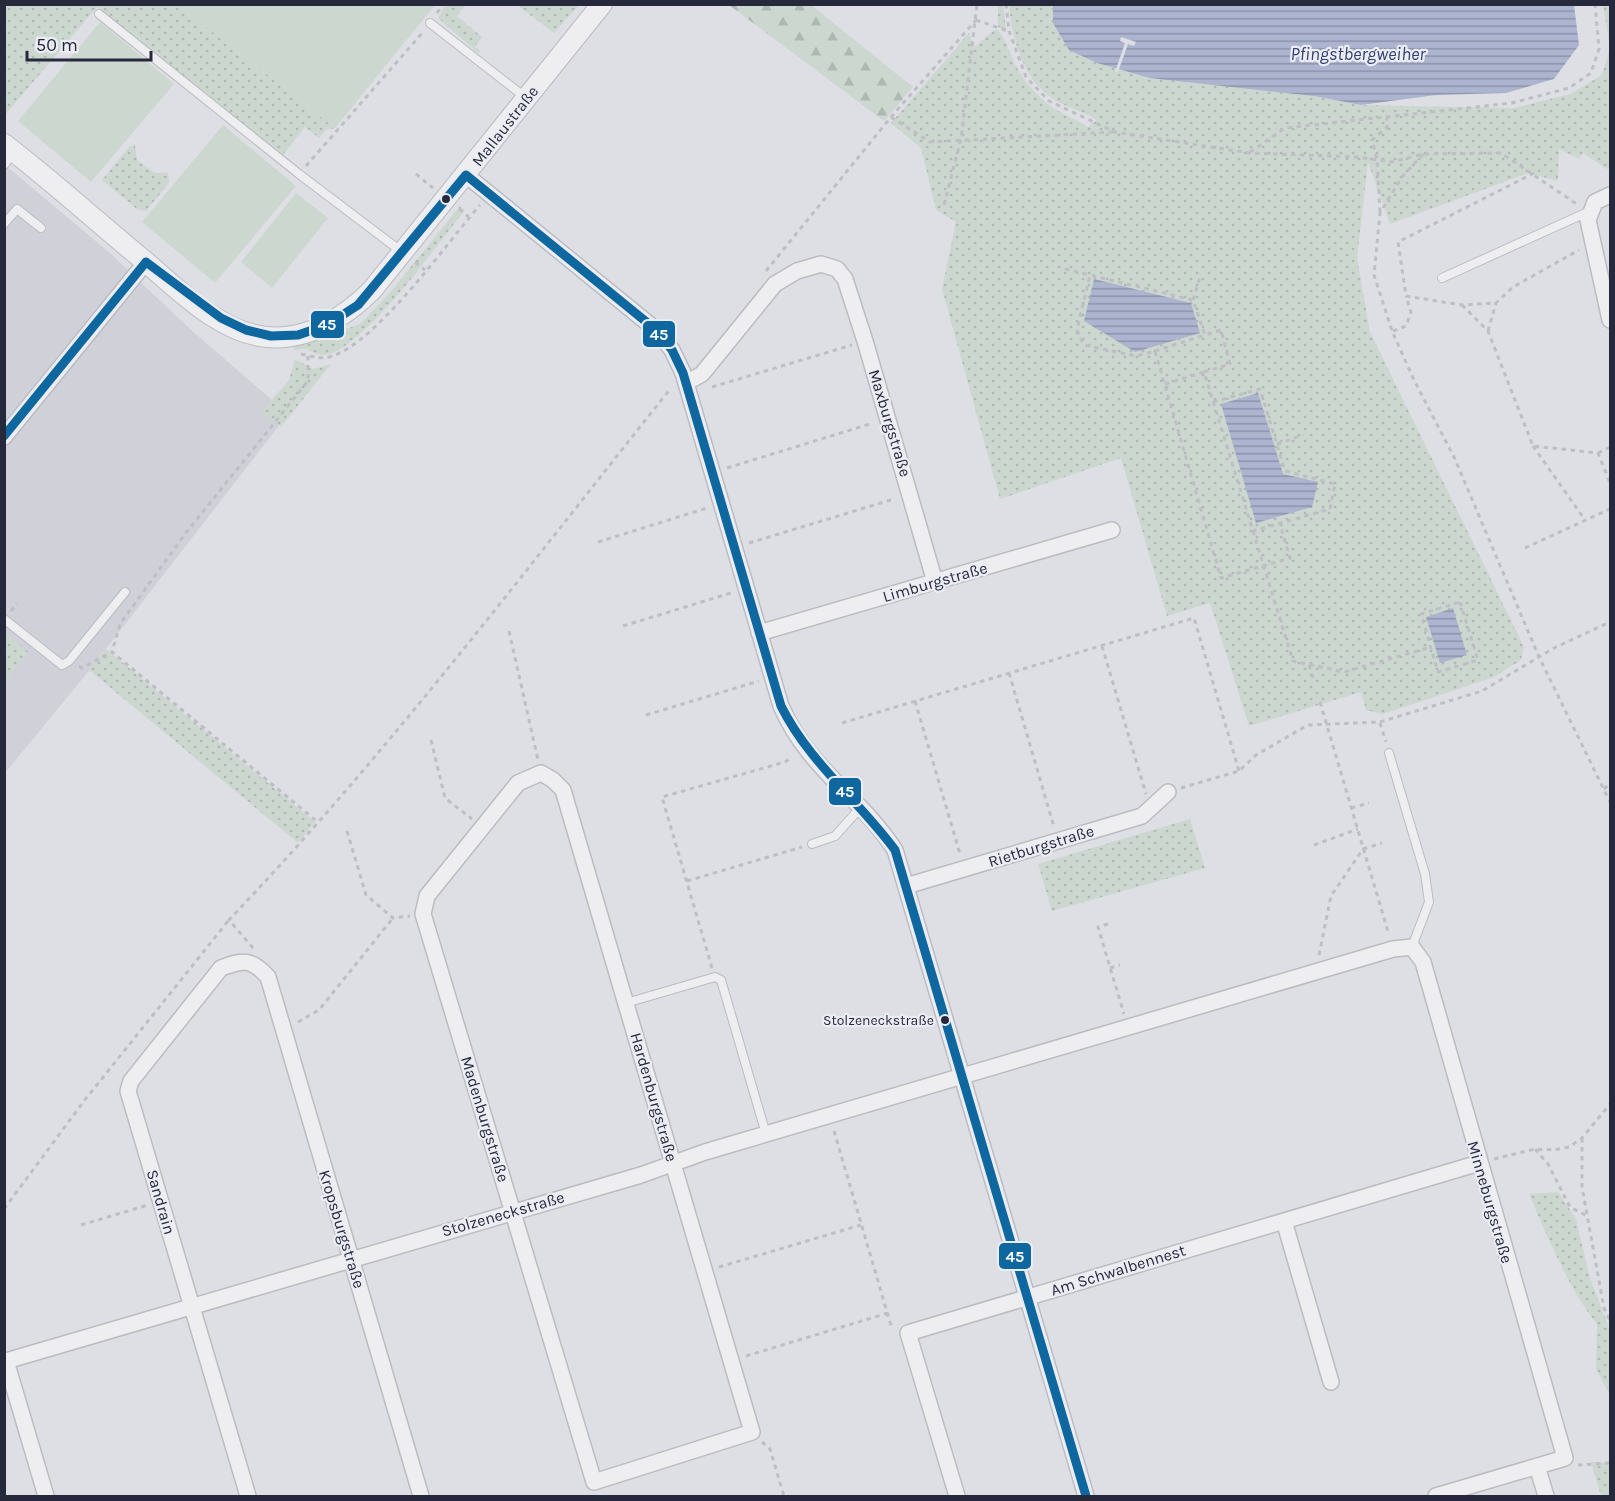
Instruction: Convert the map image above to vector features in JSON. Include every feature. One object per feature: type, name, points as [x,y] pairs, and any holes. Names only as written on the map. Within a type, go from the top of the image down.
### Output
[{"type":"street","name":"Mallaustraße","points":[[8,154],[213,315],[252,333],[274,337],[314,330],[348,312],[372,290],[466,176],[602,4]]},
{"type":"street","points":[[466,176],[655,329],[672,350],[686,383],[711,473],[723,503],[772,677],[791,730],[804,749],[879,825],[895,850],[1086,1497]]},
{"type":"street","points":[[1611,195],[1595,202],[1588,220],[1611,320]]},
{"type":"street","points":[[4,437],[147,262]]},
{"type":"street","name":"Maxburgstraße","points":[[686,383],[702,374],[775,284],[797,271],[821,264],[837,269],[845,279],[866,341],[935,582]]},
{"type":"street","name":"Limburgstraße","points":[[759,633],[1112,530]]},
{"type":"street","points":[[423,914],[427,896],[518,783],[541,773]]},
{"type":"street","name":"Hardenburgstraße","points":[[541,773],[563,790],[752,1432]]},
{"type":"street","name":"Rietburgstraße","points":[[906,886],[1142,816],[1168,792]]},
{"type":"street","name":"Madenburgstraße","points":[[423,914],[594,1482],[752,1432]]},
{"type":"street","name":"Stolzeneckstraße","points":[[46,1497],[5,1361],[641,1175],[766,1134],[1316,971],[1393,949],[1412,947]]},
{"type":"street","name":"Minneburgstraße","points":[[1412,947],[1423,962],[1565,1458]]},
{"type":"street","name":"Sandrain","points":[[248,1497],[128,1091],[131,1081],[221,968],[240,961],[256,964]]},
{"type":"street","name":"Kropsburgstraße","points":[[256,964],[268,977],[421,1497]]},
{"type":"street","name":"Am Schwalbennest","points":[[908,1333],[1479,1163]]},
{"type":"street","points":[[1284,1221],[1331,1382]]},
{"type":"street","points":[[908,1333],[957,1497]]},
{"type":"street","points":[[1436,1497],[1565,1458]]},
{"type":"street","points":[[1537,1466],[1546,1497]]},
{"type":"lane","points":[[99,14],[299,174],[404,253]]},
{"type":"lane","points":[[430,23],[527,99]]},
{"type":"lane","points":[[4,224],[17,209],[41,228]]},
{"type":"lane","points":[[1442,278],[1590,211]]},
{"type":"lane","points":[[4,619],[62,664],[69,661],[125,592]]},
{"type":"lane","points":[[1389,753],[1425,874],[1429,902],[1412,947]]},
{"type":"lane","points":[[812,844],[835,836],[861,807]]},
{"type":"lane","points":[[626,1003],[714,977],[721,980],[766,1134]]},
{"type":"path","points":[[299,174],[430,23],[443,4]]},
{"type":"path","points":[[1006,4],[1009,31],[1026,77],[1049,101],[1116,132]]},
{"type":"path","points":[[1249,153],[1285,128],[1512,103],[1569,88],[1591,74],[1599,49],[1595,4]]},
{"type":"path","points":[[944,205],[961,139],[977,5]]},
{"type":"path","points":[[976,20],[1009,31]]},
{"type":"path","points":[[764,272],[891,117],[976,20]]},
{"type":"path","points":[[1387,116],[1387,127],[1372,140],[1377,159],[1380,213],[1374,275],[1392,331],[1414,380],[1454,456],[1539,657],[1611,802]]},
{"type":"path","points":[[891,117],[930,142],[1116,132],[1249,153],[1377,159],[1392,162],[1423,154],[1501,153],[1534,173],[1549,188],[1590,211]]},
{"type":"path","points":[[1380,213],[1402,177],[1423,154]]},
{"type":"path","points":[[1065,269],[1193,300]]},
{"type":"path","points":[[1090,275],[1077,330],[1084,345],[1136,356],[1221,330],[1230,364],[1165,384]]},
{"type":"path","points":[[1200,277],[1193,300],[1205,335]]},
{"type":"path","points":[[1392,331],[1406,326],[1411,312],[1406,296]]},
{"type":"path","points":[[1488,331],[1496,303]]},
{"type":"path","points":[[1462,305],[1488,331],[1533,446],[1585,520]]},
{"type":"path","points":[[4,1209],[84,1101],[230,920],[319,823],[403,724],[522,574],[686,383],[777,365],[866,341]]},
{"type":"path","points":[[1155,351],[1221,578],[1290,558],[1280,524]]},
{"type":"path","points":[[69,661],[82,668],[112,652],[120,624],[159,570],[308,381],[308,356]]},
{"type":"path","points":[[1204,372],[1293,661],[1344,672],[1431,647]]},
{"type":"path","points":[[1213,402],[1260,389],[1286,471],[1335,484],[1330,509],[1253,531]]},
{"type":"path","points":[[711,473],[889,418]]},
{"type":"path","points":[[1277,444],[1303,435]]},
{"type":"path","points":[[1533,446],[1598,453],[1611,447]]},
{"type":"path","points":[[1598,453],[1611,483]]},
{"type":"path","points":[[735,547],[911,493]]},
{"type":"path","points":[[598,542],[723,503]]},
{"type":"path","points":[[1525,548],[1611,509]]},
{"type":"path","points":[[623,626],[747,588]]},
{"type":"path","points":[[1460,602],[1478,660],[1438,672],[1431,647],[1420,614],[1460,602]]},
{"type":"path","points":[[11,611],[17,603]]},
{"type":"path","points":[[842,723],[1194,618],[1239,771]]},
{"type":"path","points":[[1168,792],[1239,771],[1256,755],[1308,725],[1380,722],[1482,692],[1539,657],[1611,622]]},
{"type":"path","points":[[509,631],[541,773]]},
{"type":"path","points":[[1102,646],[1150,808]]},
{"type":"path","points":[[112,652],[319,823]]},
{"type":"path","points":[[1309,665],[1314,681]]},
{"type":"path","points":[[1009,673],[1058,841]]},
{"type":"path","points":[[646,715],[772,677]]},
{"type":"path","points":[[915,701],[965,868]]},
{"type":"path","points":[[1320,702],[1393,949]]},
{"type":"path","points":[[1380,722],[1389,753]]},
{"type":"path","points":[[431,740],[445,798],[483,827]]},
{"type":"path","points":[[714,977],[662,797],[785,762],[804,749]]},
{"type":"path","points":[[1604,789],[1611,783]]},
{"type":"path","points":[[1351,808],[1369,802]]},
{"type":"path","points":[[1314,845],[1358,829]]},
{"type":"path","points":[[346,831],[366,895],[393,918]]},
{"type":"path","points":[[1316,971],[1331,896],[1364,849],[1382,843]]},
{"type":"path","points":[[687,881],[812,844]]},
{"type":"path","points":[[283,1030],[318,1010],[393,918],[423,914]]},
{"type":"path","points":[[230,920],[254,950],[256,964]]},
{"type":"path","points":[[1108,924],[1098,927],[1128,1028]]},
{"type":"path","points":[[1110,969],[1120,966]]},
{"type":"path","points":[[1479,1163],[1535,1149],[1554,1150],[1569,1147],[1582,1138],[1611,1104]]},
{"type":"path","points":[[830,1115],[892,1329],[908,1333]]},
{"type":"path","points":[[1582,1138],[1582,1187],[1604,1308],[1611,1322]]},
{"type":"path","points":[[1535,1149],[1548,1164],[1570,1207],[1587,1216]]},
{"type":"path","points":[[81,1225],[161,1201]]},
{"type":"path","points":[[705,1271],[861,1225]]},
{"type":"path","points":[[731,1360],[888,1313]]},
{"type":"path","points":[[752,1432],[770,1449],[784,1497]]},
{"type":"path","points":[[1565,1458],[1580,1466],[1611,1463]]},
{"type":"shaded area","points":[[5,165],[111,254],[190,329],[288,414],[88,672],[5,773]]},
{"type":"green space","points":[[4,5],[178,5],[335,128],[326,130],[319,138],[305,127],[283,155],[97,7],[5,115]]},
{"type":"green space","points":[[178,5],[435,5],[335,128]]},
{"type":"green space","points":[[445,5],[466,5],[457,16],[482,37],[475,47],[481,51],[478,53],[438,18]]},
{"type":"green space","points":[[517,5],[579,5],[554,33]]},
{"type":"green space","points":[[729,5],[811,5],[913,87],[884,121]]},
{"type":"green space","points":[[998,5],[1003,5],[1006,29],[998,27]]},
{"type":"green space","points":[[1009,5],[1053,5],[1053,23],[1314,96],[1361,105],[1514,108],[1570,94],[1602,75],[1610,48],[1610,168],[1607,169],[1583,153],[1579,159],[1559,149],[1558,181],[1528,173],[1390,224],[1368,162],[1357,258],[1370,332],[1524,647],[1521,660],[1494,677],[1383,714],[1366,710],[1361,692],[1249,726],[1210,603],[1167,616],[1121,458],[1000,499],[942,289],[956,222],[936,210],[921,148],[891,123],[969,33],[975,47],[994,30],[998,30],[1002,35],[1025,81],[1046,102],[1088,127],[1097,120],[1050,97],[1032,79],[1020,56]]},
{"type":"green space","points":[[1603,5],[1610,5],[1610,48]]},
{"type":"green space","points":[[100,22],[174,84],[91,182],[18,121]]},
{"type":"green space","points":[[223,125],[296,186],[215,283],[142,222]]},
{"type":"green space","points":[[135,145],[137,160],[155,173],[168,173],[169,183],[146,211],[138,210],[102,180],[129,147]]},
{"type":"green space","points":[[296,193],[328,218],[272,288],[241,262]]},
{"type":"green space","points":[[460,206],[465,210],[422,266],[388,306],[354,339],[337,351],[325,355],[307,349],[294,350],[293,346],[323,339],[341,327],[349,328],[360,324],[389,294]]},
{"type":"green space","points":[[295,359],[313,369],[331,364],[281,427],[261,412],[289,380]]},
{"type":"green space","points":[[5,633],[28,652],[5,681]]},
{"type":"green space","points":[[106,649],[315,822],[298,843],[89,670]]},
{"type":"green space","points":[[1190,819],[1205,868],[1052,911],[1038,864]]},
{"type":"green space","points":[[1558,1192],[1576,1219],[1589,1275],[1610,1331],[1610,1395],[1596,1369],[1597,1324],[1567,1277],[1529,1194]]},
{"type":"green space","points":[[1591,1462],[1610,1463],[1610,1496],[1601,1496]]},
{"type":"water","name":"Pfingstbergweiher","points":[[1053,5],[1574,5],[1579,45],[1554,79],[1506,93],[1436,95],[1361,105],[1314,96],[1150,78],[1097,63],[1069,50],[1053,23]]},
{"type":"water","points":[[1094,279],[1191,303],[1200,333],[1135,352],[1084,321]]},
{"type":"water","points":[[1258,393],[1283,474],[1318,482],[1312,507],[1256,523],[1221,404]]},
{"type":"water","points":[[1453,608],[1467,655],[1440,663],[1426,617]]},
{"type":"pier","points":[[1121,37],[1136,42],[1134,46],[1128,44],[1118,72],[1115,72],[1125,43],[1120,41]]},
{"type":"transit line","name":"45","points":[[466,175],[655,329],[672,350],[683,373],[781,706],[805,745],[895,850],[1086,1496]]},
{"type":"transit line","name":"45","points":[[146,262],[221,318],[246,330],[271,336],[298,335],[327,325],[358,305],[466,175]]},
{"type":"transit line","name":"45","points":[[4,436],[146,262]]},
{"type":"place","name":"Stolzeneckstraße","points":[[945,1020]]}]
